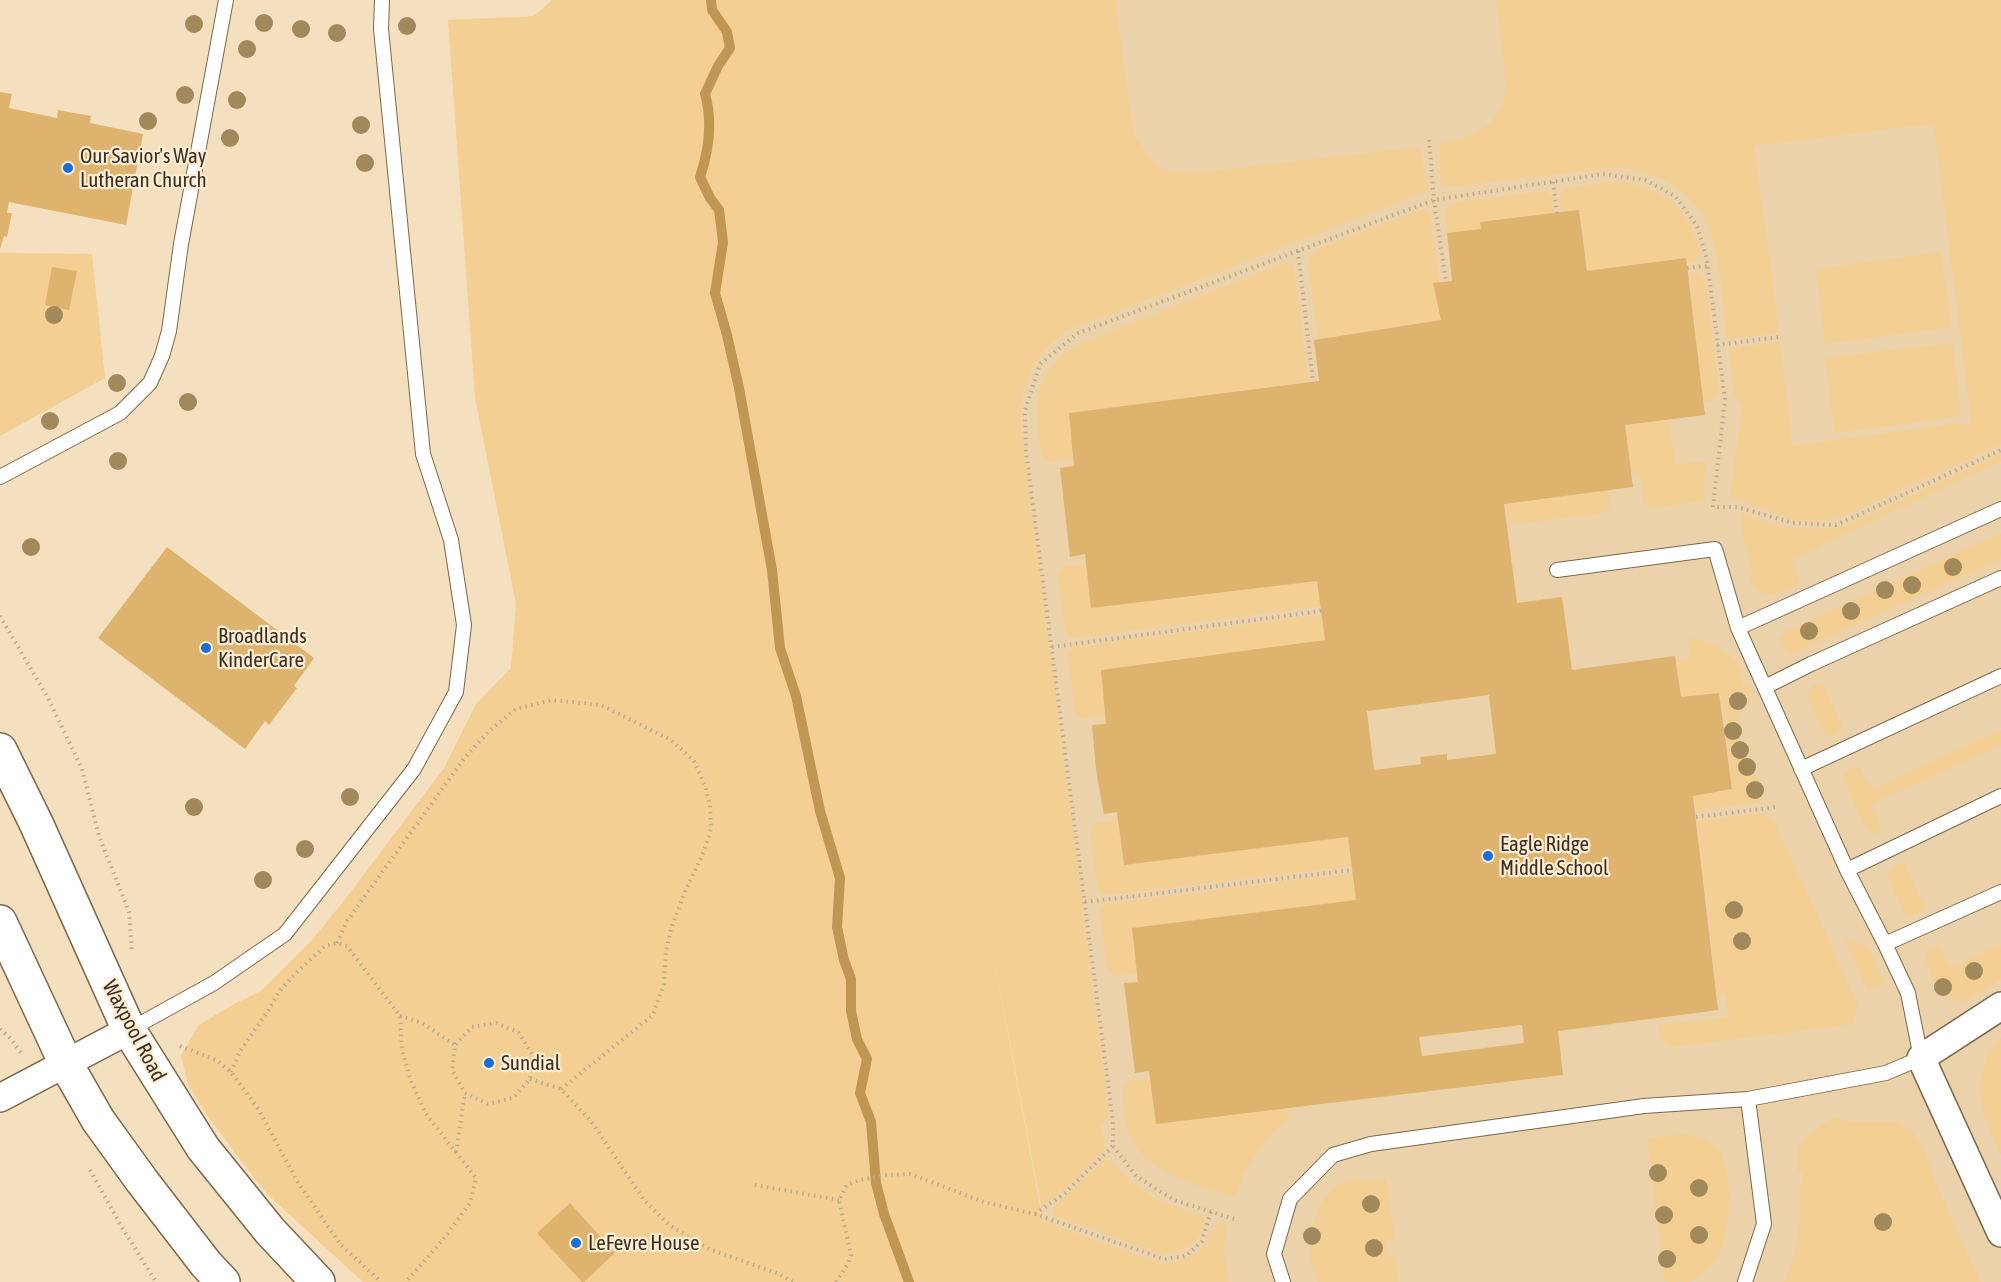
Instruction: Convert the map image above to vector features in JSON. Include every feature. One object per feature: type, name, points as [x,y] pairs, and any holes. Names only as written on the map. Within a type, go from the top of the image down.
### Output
[{"type":"street","name":"Waxpool Road","points":[[0,750],[36,823],[129,1030],[203,1148],[270,1231],[318,1282]]},
{"type":"street","points":[[0,922],[66,1064],[98,1120],[135,1172],[206,1264],[223,1282]]},
{"type":"street","points":[[2001,1006],[1921,1058],[2001,1233]]},
{"type":"street","points":[[0,1098],[129,1030]]},
{"type":"lane","points":[[0,477],[120,413],[150,383],[162,356],[169,331],[181,244],[226,0]]},
{"type":"lane","points":[[129,1030],[214,983],[285,934],[414,769],[456,692],[464,625],[451,540],[423,454],[381,29],[382,0]]},
{"type":"lane","points":[[1738,628],[2001,509]]},
{"type":"lane","points":[[1283,1282],[1274,1254],[1290,1199],[1333,1155],[1371,1144],[1632,1107],[1748,1099],[1886,1072],[1921,1058],[1908,993],[1847,870],[1738,628],[1715,549],[1557,570]]},
{"type":"lane","points":[[1765,687],[2001,578]]},
{"type":"lane","points":[[1801,769],[2001,676]]},
{"type":"lane","points":[[1847,870],[2001,796]]},
{"type":"lane","points":[[1885,944],[2001,892]]},
{"type":"lane","points":[[1745,1282],[1764,1224],[1748,1099]]},
{"type":"path","points":[[1429,140],[1434,200],[1446,282]]},
{"type":"path","points":[[1234,1219],[1174,1200],[1136,1176],[1113,1146],[1113,1122],[1026,452],[1025,410],[1040,364],[1078,333],[1434,200],[1603,174],[1645,180],[1675,196],[1697,226],[1707,266],[1725,400],[1713,507],[1737,507],[1793,523],[1836,525],[2001,450]]},
{"type":"path","points":[[1553,182],[1557,213]]},
{"type":"path","points":[[1298,251],[1313,381]]},
{"type":"path","points":[[1687,268],[1707,266]]},
{"type":"path","points":[[1717,345],[1779,337]]},
{"type":"path","points":[[1052,647],[1322,611]]},
{"type":"path","points":[[0,616],[48,698],[82,769],[99,836],[129,912],[132,932],[131,958]]},
{"type":"path","points":[[337,943],[347,921],[463,760],[481,738],[516,710],[552,700],[602,705],[671,740],[694,761],[706,789],[710,805],[711,829],[671,929],[666,951],[664,984],[653,1015],[561,1089]]},
{"type":"path","points":[[1696,817],[1776,807]]},
{"type":"path","points":[[1085,902],[1352,870]]},
{"type":"path","points":[[231,1072],[240,1051],[278,993],[298,971],[325,946],[337,943],[347,946],[400,1016],[402,1050],[411,1081],[426,1114],[476,1178],[470,1203],[441,1242],[406,1282]]},
{"type":"path","points":[[158,1015],[175,1041],[184,1049],[216,1060],[231,1072],[259,1110],[297,1181],[340,1244],[381,1282]]},
{"type":"path","points":[[400,1016],[422,1023],[455,1045]]},
{"type":"path","points":[[496,1023],[519,1033],[532,1054],[530,1079],[513,1098],[488,1104],[465,1093],[452,1071],[455,1045],[472,1027],[496,1023]]},
{"type":"path","points":[[530,1079],[561,1089],[591,1121],[644,1200],[669,1225],[709,1249],[779,1274],[793,1282]]},
{"type":"path","points":[[456,1152],[465,1093]]},
{"type":"path","points":[[1035,1214],[1065,1193],[1113,1146]]},
{"type":"path","points":[[836,1282],[851,1255],[839,1200],[847,1185],[859,1180],[910,1174],[984,1202],[1035,1214],[1164,1259],[1186,1256],[1202,1240],[1211,1211]]},
{"type":"path","points":[[755,1185],[839,1200]]},
{"type":"shaded area","points":[[552,0],[1115,0],[1133,133],[1148,155],[1169,171],[1193,173],[1420,147],[1428,191],[1066,331],[1046,348],[1032,368],[1021,403],[1020,416],[1109,1114],[1100,1128],[1106,1149],[1067,1187],[1042,1206],[991,943],[1043,1221],[1167,1264],[1199,1252],[1217,1221],[1227,1225],[1224,1250],[1228,1282],[363,1282],[267,1194],[211,1121],[188,1085],[181,1055],[199,1025],[261,991],[311,941],[444,768],[476,704],[511,668],[516,604],[475,398],[448,20],[534,16]]},
{"type":"shaded area","name":"Eagle Ridge Middle School","points":[[953,0],[2001,0],[2001,1282],[1055,1282],[906,491]]},
{"type":"shaded area","points":[[1496,0],[2001,0],[2001,444],[1836,519],[1794,520],[1730,497],[1743,405],[1734,395],[1729,348],[1780,343],[1792,446],[1961,423],[1972,426],[1934,126],[1921,125],[1754,146],[1779,333],[1727,339],[1716,251],[1708,227],[1696,206],[1678,188],[1652,175],[1618,167],[1441,188],[1439,144],[1458,140],[1485,127],[1503,103],[1505,82]]},
{"type":"shaded area","points":[[1611,182],[1629,184],[1658,193],[1680,210],[1688,222],[1701,254],[1695,261],[1688,262],[1686,258],[1587,271],[1579,210],[1561,212],[1559,197],[1566,188]]},
{"type":"shaded area","points":[[1545,191],[1552,197],[1554,213],[1481,222],[1481,229],[1448,233],[1445,210],[1451,203]]},
{"type":"shaded area","points":[[1424,209],[1430,213],[1439,283],[1434,284],[1441,320],[1318,339],[1308,263],[1315,250]]},
{"type":"shaded area","points":[[1941,252],[1951,327],[1825,344],[1816,269]]},
{"type":"shaded area","points":[[0,253],[92,254],[105,378],[0,436]]},
{"type":"shaded area","points":[[1287,262],[1294,267],[1308,382],[1069,413],[1073,459],[1048,462],[1042,456],[1037,408],[1042,382],[1060,358],[1075,346]]},
{"type":"shaded area","points":[[1697,273],[1705,278],[1719,393],[1714,400],[1705,402],[1689,274]]},
{"type":"shaded area","points":[[1953,343],[1961,416],[1835,433],[1825,358]]},
{"type":"shaded area","points":[[1669,421],[1675,465],[1706,461],[1703,501],[1650,508],[1643,502],[1640,473],[1631,473],[1625,425]]},
{"type":"shaded area","points":[[2001,454],[2001,461],[1791,560],[1800,581],[1796,586],[1770,594],[1760,591],[1751,583],[1748,577],[1752,575],[1748,551],[1745,550],[1741,513],[1784,528],[1822,529],[1845,526]]},
{"type":"shaded area","points":[[1608,491],[1610,506],[1604,513],[1514,524],[1508,520],[1506,504]]},
{"type":"shaded area","points":[[2001,533],[2001,559],[1791,654],[1782,648],[1779,639],[1785,632]]},
{"type":"shaded area","points":[[1086,565],[1092,608],[1317,581],[1321,606],[1074,638],[1066,633],[1057,574],[1063,566]]},
{"type":"shaded area","points":[[1322,615],[1325,640],[1101,670],[1105,715],[1083,719],[1075,713],[1068,656],[1074,647]]},
{"type":"shaded area","points":[[1688,638],[1706,642],[1727,652],[1743,673],[1739,674],[1744,687],[1748,685],[1750,691],[1734,727],[1764,792],[1759,803],[1695,810],[1693,796],[1733,790],[1721,692],[1681,697],[1676,660],[1690,658]]},
{"type":"shaded area","points":[[1813,684],[1822,685],[1842,725],[1839,732],[1829,737],[1824,733],[1806,695]]},
{"type":"shaded area","points":[[2001,730],[2001,745],[1872,804],[1881,829],[1876,834],[1870,833],[1865,827],[1844,779],[1845,772],[1855,767],[1860,768],[1872,789]]},
{"type":"shaded area","points":[[1760,813],[1773,819],[1858,1005],[1852,1024],[1672,1047],[1660,1040],[1658,1025],[1729,1017],[1725,994],[1717,995],[1698,823]]},
{"type":"shaded area","points":[[1118,821],[1124,865],[1348,837],[1352,866],[1105,895],[1098,889],[1090,831],[1094,823]]},
{"type":"shaded area","points":[[1900,863],[1905,865],[1924,907],[1921,912],[1912,916],[1905,914],[1887,874],[1891,867]]},
{"type":"shaded area","points":[[1352,873],[1356,900],[1132,928],[1138,973],[1116,976],[1107,970],[1100,910],[1106,904]]},
{"type":"shaded area","points":[[1844,938],[1868,947],[1885,983],[1868,990]]},
{"type":"shaded area","points":[[2001,945],[2001,979],[1965,1002],[1948,997],[1943,993],[1934,981],[1924,957],[1929,950],[1939,946],[1950,968]]},
{"type":"shaded area","points":[[2001,1038],[2001,1155],[1983,1110],[1981,1082],[1990,1053]]},
{"type":"shaded area","points":[[1150,1079],[1156,1124],[1287,1108],[1289,1118],[1256,1154],[1234,1197],[1171,1175],[1145,1157],[1135,1145],[1127,1129],[1122,1087],[1129,1081]]},
{"type":"shaded area","points":[[1837,1117],[1848,1122],[1897,1122],[1912,1131],[1923,1148],[1936,1184],[1980,1282],[1784,1282],[1793,1258],[1800,1223],[1799,1185],[1803,1185],[1802,1172],[1798,1172],[1798,1152],[1808,1135],[1819,1126]]},
{"type":"shaded area","points":[[1681,1134],[1705,1140],[1720,1153],[1728,1181],[1728,1216],[1722,1247],[1711,1265],[1688,1282],[1665,1282],[1647,1139]]},
{"type":"shaded area","points":[[1108,1156],[1128,1179],[1150,1195],[1204,1217],[1201,1233],[1197,1239],[1178,1251],[1162,1254],[1054,1216],[1052,1212],[1055,1207]]},
{"type":"shaded area","points":[[1358,1179],[1359,1182],[1370,1179],[1371,1183],[1386,1179],[1395,1239],[1386,1241],[1389,1257],[1395,1255],[1398,1282],[1319,1282],[1314,1271],[1310,1243],[1313,1225],[1320,1207],[1324,1199],[1336,1187]]},
{"type":"building","name":"Our Savior's Way Lutheran Church","points":[[0,92],[12,94],[9,108],[57,118],[58,110],[91,116],[90,123],[143,134],[126,225],[9,202],[7,213],[12,213],[7,237],[4,236],[0,249]]},
{"type":"building","name":"Eagle Ridge Middle School","points":[[1579,210],[1587,271],[1686,258],[1705,415],[1625,425],[1633,487],[1504,504],[1517,603],[1562,597],[1572,670],[1675,656],[1681,697],[1719,693],[1732,789],[1693,796],[1718,1010],[1558,1031],[1563,1075],[1156,1124],[1149,1071],[1135,1073],[1124,983],[1138,982],[1132,928],[1356,900],[1348,837],[1124,865],[1117,812],[1104,814],[1096,770],[1092,725],[1106,724],[1101,670],[1325,640],[1317,581],[1091,608],[1085,554],[1070,557],[1060,468],[1074,466],[1069,413],[1319,381],[1314,340],[1441,320],[1433,283],[1452,281],[1447,233],[1481,229],[1480,222]],"holes":[[[1489,695],[1496,754],[1447,760],[1447,754],[1420,757],[1421,764],[1374,770],[1367,711]],[[1522,1025],[1524,1043],[1422,1056],[1419,1037]]]},
{"type":"building","points":[[52,267],[77,271],[69,310],[45,305]]},
{"type":"building","name":"Broadlands KinderCare","points":[[167,547],[314,658],[294,686],[297,688],[269,725],[265,721],[245,749],[98,638]]},
{"type":"building","name":"LeFevre House","points":[[570,1203],[615,1253],[584,1282],[537,1233]]},
{"type":"waterway","points":[[711,0],[712,10],[727,32],[730,48],[718,66],[705,94],[709,115],[709,136],[700,177],[710,198],[719,210],[723,242],[715,293],[739,388],[772,570],[780,648],[796,696],[820,811],[840,878],[837,927],[844,960],[851,979],[851,1011],[857,1039],[867,1059],[860,1093],[871,1122],[876,1183],[884,1214],[909,1282]]},
{"type":"place","name":"Our Savior's Way Lutheran Church","points":[[68,168]]},
{"type":"place","name":"Broadlands KinderCare","points":[[206,648]]},
{"type":"place","name":"Eagle Ridge Middle School","points":[[1488,856]]},
{"type":"place","name":"Sundial","points":[[489,1063]]},
{"type":"place","name":"LeFevre House","points":[[576,1243]]}]
